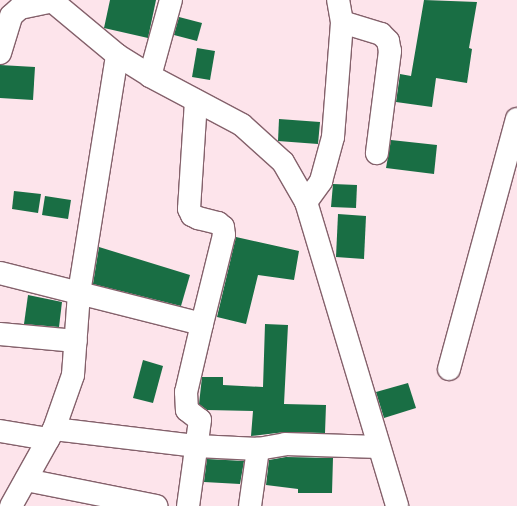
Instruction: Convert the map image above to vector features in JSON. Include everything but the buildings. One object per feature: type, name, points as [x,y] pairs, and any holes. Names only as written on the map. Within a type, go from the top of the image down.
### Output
[{"type":"street","points":[[0,53],[11,16],[20,8],[52,0],[117,55],[150,76],[242,125],[283,162],[306,202],[397,506]]},
{"type":"street","points":[[150,76],[171,0]]},
{"type":"street","points":[[306,202],[321,181],[329,158],[333,137],[342,22],[338,0]]},
{"type":"street","points":[[342,22],[381,34],[388,41],[390,51],[377,153]]},
{"type":"street","points":[[11,506],[51,434],[73,375],[79,293],[117,55]]},
{"type":"street","points":[[188,506],[200,420],[197,416],[187,410],[186,392],[224,235],[223,227],[218,223],[192,215],[189,208],[196,101]]},
{"type":"street","points":[[449,369],[517,119]]},
{"type":"street","points":[[0,273],[202,324]]},
{"type":"street","points":[[0,334],[76,341]]},
{"type":"street","points":[[0,431],[197,446],[258,449],[285,444],[379,447]]},
{"type":"street","points":[[250,506],[258,449]]},
{"type":"street","points":[[26,480],[156,506]]}]
